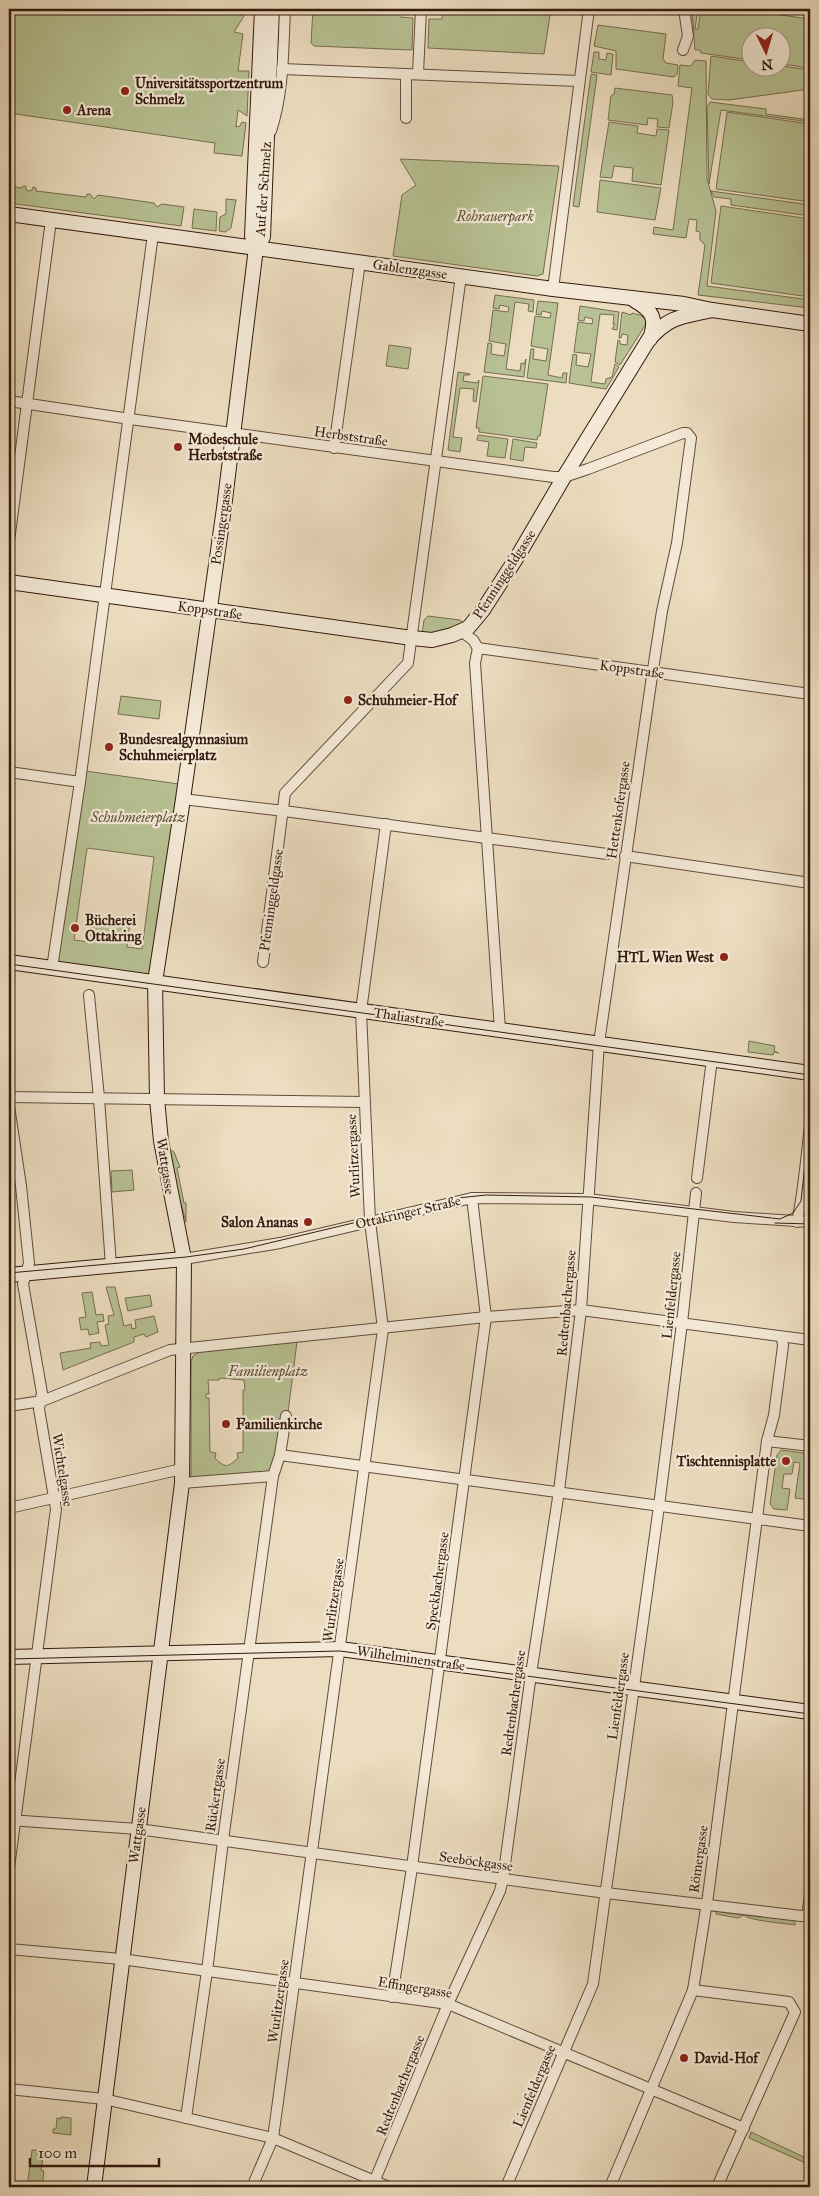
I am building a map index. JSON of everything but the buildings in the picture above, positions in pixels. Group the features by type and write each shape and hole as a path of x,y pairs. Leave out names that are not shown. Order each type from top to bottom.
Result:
{"main road":[{"name":"Auf der Schmelz","path":"256,248 252,236 262,9"},
{"name":"Auf der Schmelz","path":"256,248 263,237 272,9"},
{"name":"Gablenzgasse","path":"9,214 553,289 684,304 712,310 810,324"},
{"name":"Possingergasse","path":"183,799 256,248"},
{"path":"632,298 648,308 651,314 654,324 649,340"},
{"name":"Pfenninggeldgasse","path":"412,638 432,640 461,632 468,628 483,610 519,554 564,477 649,340 665,323 712,310"},
{"name":"Koppstraße","path":"9,582 412,638"},
{"path":"155,982 183,799"},
{"name":"Thaliastraße","path":"9,962 810,1073"},
{"name":"Wattgasse","path":"155,982 157,1099 169,1185 184,1258 182,1348"},
{"name":"Ottakringer Straße","path":"9,1275 184,1258"},
{"path":"182,1348 182,1476"},
{"name":"Wattgasse","path":"94,2187 182,1476"},
{"name":"Wilhelminenstraße","path":"9,1657 340,1649 810,1712"}],"street":[{"path":"266,146 279,101 285,9"},
{"path":"418,74 421,9"},
{"path":"553,289 588,9"},
{"path":"683,50 688,36 684,9"},
{"path":"282,68 580,81"},
{"path":"406,74 406,118"},
{"path":"9,541 51,220"},
{"path":"52,968 80,782 130,420 153,234"},
{"path":"334,448 360,262"},
{"path":"412,638 461,276"},
{"name":"Herbststraße","path":"9,400 130,420 553,477 564,477 683,433"},
{"name":"Hettenkofergasse","path":"588,1199 599,1043 662,611 677,543 688,465 691,438 687,433 683,433"},
{"path":"461,632 473,640 478,648 475,663 500,1030"},
{"name":"Pfenninggeldgasse","path":"263,962 286,793 403,670 408,663 412,638"},
{"name":"Koppstraße","path":"478,648 810,694"},
{"path":"9,772 80,782"},
{"path":"183,799 284,810 607,854"},
{"name":"Wurlitzergasse","path":"252,2187 273,2138 383,1329 370,1221 361,1011 386,824"},
{"path":"625,856 810,883"},
{"path":"89,995 100,1098 111,1266"},
{"path":"698,1178 712,1059"},
{"path":"9,1097 364,1102"},
{"name":"Wichtelgasse","path":"9,1106 21,1186 29,1263 23,1284 42,1401 39,1410 56,1509 12,1820 9,1868"},
{"path":"797,1222 803,1197 810,1126"},
{"name":"Lienfeldergasse","path":"506,2187 593,1984 659,1506 696,1193"},
{"name":"Ottakringer Straße","path":"184,1258 280,1243 472,1198 588,1199 694,1212 810,1222"},
{"name":"Speckbachergasse","path":"392,1997 412,1866 486,1317 472,1198"},
{"name":"Redtenbachergasse","path":"374,2184 448,2004 500,1891 503,1879 531,1674 559,1491 581,1310 588,1199"},
{"path":"9,1406 42,1401 170,1350 486,1317 581,1310 810,1340"},
{"path":"782,1337 783,1346 774,1416 767,1441 810,1446"},
{"path":"9,1508 54,1497 182,1476 273,1476 280,1455 286,1416"},
{"name":"Römergasse","path":"610,2187 693,1990 767,1441"},
{"path":"280,1455 810,1526"},
{"name":"Rückertgasse","path":"186,2118 273,1476"},
{"name":"Seeböckgasse","path":"12,1820 138,1829 705,1906 809,1917"},
{"path":"809,1917 810,1895"},
{"name":"Effingergasse","path":"9,1949 121,1959 448,2004 744,2128"},
{"path":"693,1990 789,2002 795,2012 718,2187"},
{"path":"9,2088 104,2099 273,2138 374,2184 389,2187"}],"green space":[{"name":"Universitätssportzentrum Schmelz","path":"9,9 242,9 244,16 234,32 243,34 238,71 249,71 247,116 238,110 236,127 240,126 242,122 246,123 242,156 214,153 215,143 9,113"},
{"path":"313,9 400,9 400,17 413,18 412,50 314,46 311,43"},
{"path":"443,9 551,9 544,54 428,48 429,19 442,19"},
{"path":"692,9 698,9 695,29 698,29 701,9 737,9 810,19 810,68 792,65 792,28 742,28 742,59 701,53 700,50 695,50"},
{"path":"598,25 666,34 663,59 666,63 678,65 677,74 674,77 616,69 616,51 594,46"},
{"path":"594,52 599,52 599,59 606,60 607,53 613,54 611,75 591,72"},
{"path":"711,56 742,61 742,78 792,78 792,67 810,70 810,89 729,100 712,99 708,94"},
{"path":"695,60 706,61 707,179 716,211 707,286 810,300 810,308 698,295 705,245 700,240 700,232 696,231 697,220 689,219 686,238 653,234 654,227 673,230 692,88 678,86 680,65 691,66"},
{"path":"591,74 597,75 579,207 573,206"},
{"path":"615,88 672,95 673,102 669,128 657,127 658,119 648,118 647,125 608,120 611,96 614,94"},
{"path":"710,102 766,109 766,114 810,120 810,122 721,110 709,184 707,107"},
{"path":"727,112 810,124 810,202 716,189"},
{"path":"609,122 638,126 637,133 656,136 657,129 669,130 661,185 632,181 633,168 614,166 612,178 600,177"},
{"name":"Rohrauerpark","path":"400,159 559,166 543,274 537,276 393,256 402,195 416,185"},
{"path":"600,180 661,188 655,220 597,212"},
{"path":"9,186 22,188 26,186 28,191 32,190 33,187 36,188 36,191 86,197 87,194 90,194 94,199 98,195 154,203 157,207 162,204 184,207 181,226 9,203"},
{"path":"711,191 810,205 810,216 731,205 731,199 714,197"},
{"path":"226,199 236,200 231,228 225,232 219,231 220,217 226,214"},
{"path":"721,206 810,219 810,297 711,283"},
{"path":"194,209 217,212 216,231 192,228"},
{"path":"495,295 534,300 533,312 528,311 529,304 515,302 506,369 520,371 521,363 524,364 526,359 524,377 484,372 488,343 492,344 491,354 504,356 506,344 489,341 493,310 508,312 509,307 500,305 499,309 493,308"},
{"path":"538,301 558,303 548,375 562,378 563,373 567,373 566,383 527,378 531,349 534,349 533,359 546,361 548,349 531,346 535,316 550,318 551,313 542,311 541,315 536,314"},
{"path":"580,306 619,312 617,330 612,329 615,324 613,324 614,315 600,314 591,382 605,384 606,379 612,377 615,364 619,367 606,389 569,383 573,354 577,355 576,365 588,367 591,354 574,352 578,322 592,324 593,319 585,317 584,321 578,320"},
{"path":"622,312 640,315 645,318 646,324 620,365 615,362 618,340 620,344 627,345 628,335 622,334 621,338 619,338"},
{"path":"389,345 411,348 408,369 386,366"},
{"path":"458,372 470,374 464,375 463,381 477,383 479,380 476,402 473,401 474,389 460,388 453,437 462,438 460,452 448,450"},
{"path":"483,376 548,384 540,436 538,436 537,440 479,432 479,428 476,428"},
{"path":"478,435 508,439 505,458 487,456 489,442 477,440"},
{"path":"513,439 537,443 536,448 525,447 523,461 510,459"},
{"path":"428,616 460,620 464,623 441,633 422,634 424,620"},
{"path":"121,696 161,701 159,719 118,714"},
{"name":"Schuhmeierplatz","path":"85,771 179,784 155,982 52,968","holes":["87,848 154,857 142,949 127,947 130,923 96,919 97,915 93,914 89,942 74,940"]},
{"path":"749,1041 775,1046 774,1051 779,1053 774,1052 773,1055 748,1052"},
{"path":"169,1149 174,1152 180,1167 177,1168 184,1203 186,1203 186,1222 173,1175"},
{"path":"132,1170 134,1190 112,1192 111,1171"},
{"path":"106,1287 115,1287 124,1326 131,1324 132,1329 136,1328 135,1320 154,1316 158,1332 146,1337 144,1334 134,1337 134,1342 63,1370 60,1353 91,1348 90,1343 100,1342 101,1346 109,1345 105,1325 109,1324 108,1316 114,1315"},
{"path":"92,1292 96,1315 103,1314 104,1321 97,1322 99,1333 89,1335 88,1329 81,1330 79,1318 86,1317 82,1293"},
{"path":"150,1295 152,1306 128,1311 125,1298"},
{"name":"Familienplatz","path":"297,1342 283,1451 269,1472 257,1475 256,1472 191,1478 191,1362 193,1356 200,1352","holes":["220,1378 244,1380 243,1452 237,1453 238,1458 226,1466 215,1458 216,1453 210,1452 209,1398 206,1398 206,1394 209,1394 208,1380 219,1380"]},
{"path":"781,1450 810,1454 810,1500 795,1498 800,1463 794,1462 792,1474 784,1474 782,1488 790,1489 787,1510 774,1509 770,1504 777,1455"},
{"path":"716,1911 795,1920 795,1925 760,1920 744,1915 738,1918 716,1914"},
{"path":"61,2117 71,2118 71,2135 53,2133 53,2129 56,2129 57,2118 61,2119"},
{"path":"751,2132 810,2160 810,2165 749,2138"},
{"path":"32,2150 44,2151 41,2170 44,2171 42,2187 27,2187"}],"tram line":[{"path":"9,964 810,1075"},
{"path":"9,1273 186,1257 244,1249 458,1198 486,1195 591,1197 780,1219 793,1213 801,1201 810,1118"},
{"path":"775,1223 810,1224"},
{"path":"9,1659 340,1651 810,1714"}],"place":[{"name":"Universitätssportzentrum Schmelz","path":"125,91"},
{"name":"Arena","path":"67,110"},
{"name":"Modeschule Herbststraße","path":"178,447"},
{"name":"Schuhmeier-Hof","path":"348,700"},
{"name":"Bundesrealgymnasium Schuhmeierplatz","path":"109,747"},
{"name":"Bücherei Ottakring","path":"75,928"},
{"name":"HTL Wien West","path":"724,957"},
{"name":"Salon Ananas","path":"308,1222"},
{"name":"Familienkirche","path":"226,1424"},
{"name":"Tischtennisplatte","path":"786,1461"},
{"name":"David-Hof","path":"684,2058"}]}
